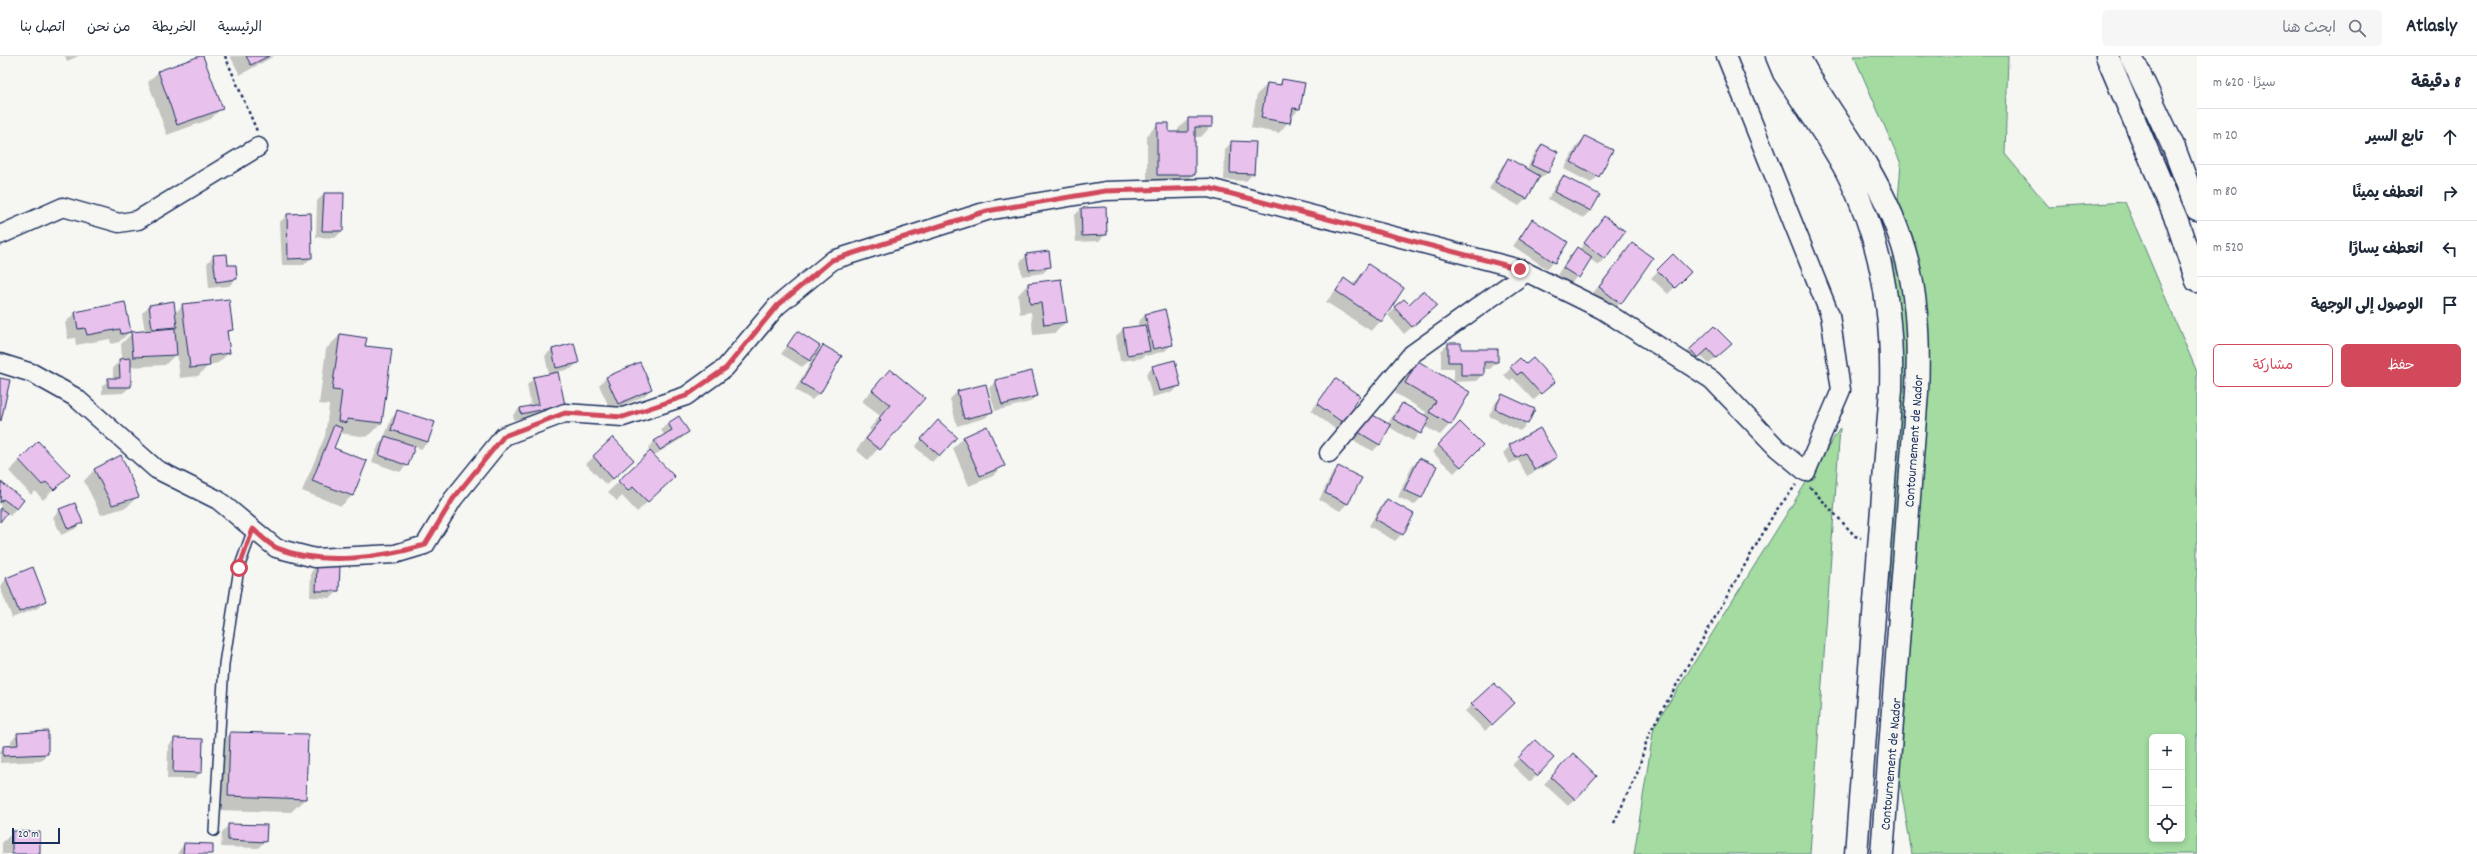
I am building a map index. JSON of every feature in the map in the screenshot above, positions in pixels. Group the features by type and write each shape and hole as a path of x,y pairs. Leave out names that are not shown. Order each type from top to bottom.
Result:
{"highway":[{"name":"Contournement de Nador","path":"1777,56 1784,73 1847,172 1865,212 1879,255 1888,299 1892,344 1892,389 1866,705 1856,854"},
{"name":"Contournement de Nador","path":"1798,56 1877,184 1904,250 1916,295 1920,344 1882,854"},
{"path":"2106,56 2177,221 2197,281"},
{"path":"2131,56 2174,148 2197,209"},
{"path":"1866,705 1894,707"}],"street":[{"path":"0,363 32,373 75,397 156,469 218,500 276,548 315,558 395,554 425,545 453,499 504,436 565,413 623,417 686,396 726,368 777,306 832,260 987,211 1105,191 1209,188 1527,272 1601,309 1712,380 1804,475 1841,390 1830,315 1726,56"},
{"path":"0,235 63,207 119,223 138,220 258,147"},
{"path":"1329,452 1412,354 1527,272"}],"lane":[{"path":"214,832 224,664 239,568 253,529"}],"path":[{"path":"225,56 260,138 258,147"},
{"path":"1614,823 1637,774 1648,736 1656,721 1775,512 1804,475 1808,484 1855,536 1863,539 1879,539"}],"green space":[{"path":"1854,56 2008,56 2005,154 2049,207 2125,202 2197,372 2197,854 1912,854 1889,718 1891,284 1901,164"},
{"path":"1840,428 1810,854 1634,854 1654,727"}],"building":[{"path":"203,56 223,109 177,125 158,71"},
{"path":"246,56 269,56 251,65"},
{"path":"1282,79 1305,83 1300,109 1293,108 1290,123 1261,118 1267,83 1281,85"},
{"path":"1188,118 1212,118 1212,127 1195,127 1195,175 1157,175 1157,123 1169,123 1169,132 1188,132"},
{"path":"1585,136 1613,150 1599,177 1571,162"},
{"path":"1231,141 1256,142 1254,174 1230,173"},
{"path":"1542,144 1558,152 1548,173 1531,165"},
{"path":"1508,158 1540,176 1527,199 1495,182"},
{"path":"1563,176 1600,195 1591,211 1554,192"},
{"path":"324,193 344,193 343,231 322,231"},
{"path":"1106,207 1107,235 1082,236 1081,208"},
{"path":"311,213 312,258 288,259 287,214"},
{"path":"1604,216 1625,231 1605,259 1584,243"},
{"path":"1532,219 1568,242 1555,263 1519,239"},
{"path":"1632,243 1653,258 1621,304 1599,287"},
{"path":"1577,247 1592,257 1579,278 1563,268"},
{"path":"1049,251 1051,267 1029,270 1026,254"},
{"path":"227,254 228,265 236,265 237,279 216,282 213,255"},
{"path":"1673,254 1691,272 1675,288 1657,270"},
{"path":"1368,264 1404,288 1382,322 1336,291 1344,278 1355,286"},
{"path":"1061,279 1067,322 1044,325 1041,303 1030,304 1028,283"},
{"path":"1424,290 1437,305 1412,327 1394,307 1404,299 1409,304"},
{"path":"229,299 233,330 227,331 230,353 209,356 210,366 190,368 182,304"},
{"path":"174,301 177,327 152,329 149,305"},
{"path":"125,302 131,332 121,334 120,329 87,335 85,328 78,329 75,312"},
{"path":"1165,309 1173,345 1153,349 1145,314"},
{"path":"1145,325 1150,351 1127,355 1123,328"},
{"path":"1714,326 1732,344 1716,358 1708,349 1698,358 1690,349"},
{"path":"175,328 177,355 133,357 131,332"},
{"path":"797,331 820,346 810,361 787,346"},
{"path":"340,334 367,338 365,346 392,349 382,423 347,419 347,423 338,421 342,391 332,390"},
{"path":"574,343 579,363 556,368 552,349"},
{"path":"1448,343 1461,343 1461,349 1498,349 1498,362 1484,362 1484,375 1461,375 1461,362 1448,362"},
{"path":"823,345 842,356 820,394 801,383"},
{"path":"131,358 131,387 108,387 108,378 120,378 119,359"},
{"path":"1520,358 1526,364 1533,358 1555,382 1541,394 1521,372 1517,375 1510,367"},
{"path":"1175,360 1181,386 1159,391 1152,366"},
{"path":"1418,361 1470,392 1451,425 1429,412 1436,401 1405,383"},
{"path":"640,362 652,389 618,404 606,377"},
{"path":"890,369 925,398 880,450 866,439 881,420 879,418 890,405 872,390"},
{"path":"1032,371 1038,396 1002,405 995,380"},
{"path":"558,372 565,405 521,414 520,408 539,404 533,377"},
{"path":"0,378 10,380 1,421 0,420"},
{"path":"1335,378 1360,396 1353,406 1358,409 1346,425 1317,404"},
{"path":"986,384 993,412 964,419 957,391"},
{"path":"1502,394 1535,409 1528,424 1495,409"},
{"path":"1402,403 1430,418 1421,434 1393,419"},
{"path":"397,410 435,422 428,442 391,430"},
{"path":"1369,413 1391,425 1380,445 1358,432"},
{"path":"679,416 689,432 660,450 654,441 672,430 668,423"},
{"path":"938,420 957,437 940,456 921,439"},
{"path":"1460,422 1483,445 1461,467 1438,445"},
{"path":"334,425 342,428 334,448 367,461 353,496 312,481"},
{"path":"987,426 1005,466 980,476 963,437"},
{"path":"1540,428 1557,457 1535,470 1525,453 1516,458 1509,445"},
{"path":"385,436 415,446 408,466 379,455"},
{"path":"613,437 634,460 613,479 593,456"},
{"path":"38,441 70,475 54,490 46,482 42,485 19,460"},
{"path":"650,451 675,477 648,502 633,487 628,491 618,481"},
{"path":"121,455 139,497 112,505 94,469"},
{"path":"1419,458 1437,466 1422,498 1404,490"},
{"path":"1338,466 1362,478 1348,504 1325,493"},
{"path":"1,482 24,500 17,509 3,499 0,503"},
{"path":"1387,499 1414,514 1403,535 1375,519"},
{"path":"75,503 83,523 68,529 59,509"},
{"path":"0,508 7,513 0,522"},
{"path":"317,564 340,565 339,591 316,591"},
{"path":"33,567 46,601 19,612 6,578"},
{"path":"1494,683 1515,703 1492,725 1471,704"},
{"path":"48,731 48,754 3,756 3,746 18,745 17,733"},
{"path":"230,732 308,734 306,799 228,796"},
{"path":"174,738 203,739 202,773 173,772"},
{"path":"1535,740 1554,758 1537,776 1518,758"},
{"path":"1573,753 1597,776 1576,800 1551,777"},
{"path":"228,824 267,825 266,842 228,840"},
{"path":"12,831 40,832 40,854 12,854"},
{"path":"184,843 213,844 213,854 183,854"}],"route":[{"path":"239,568 253,529 276,548 315,558 395,554 425,545 453,499 504,436 565,413 623,417 686,396 726,368 777,306 832,260 987,211 1105,191 1209,188 1520,269"}]}
